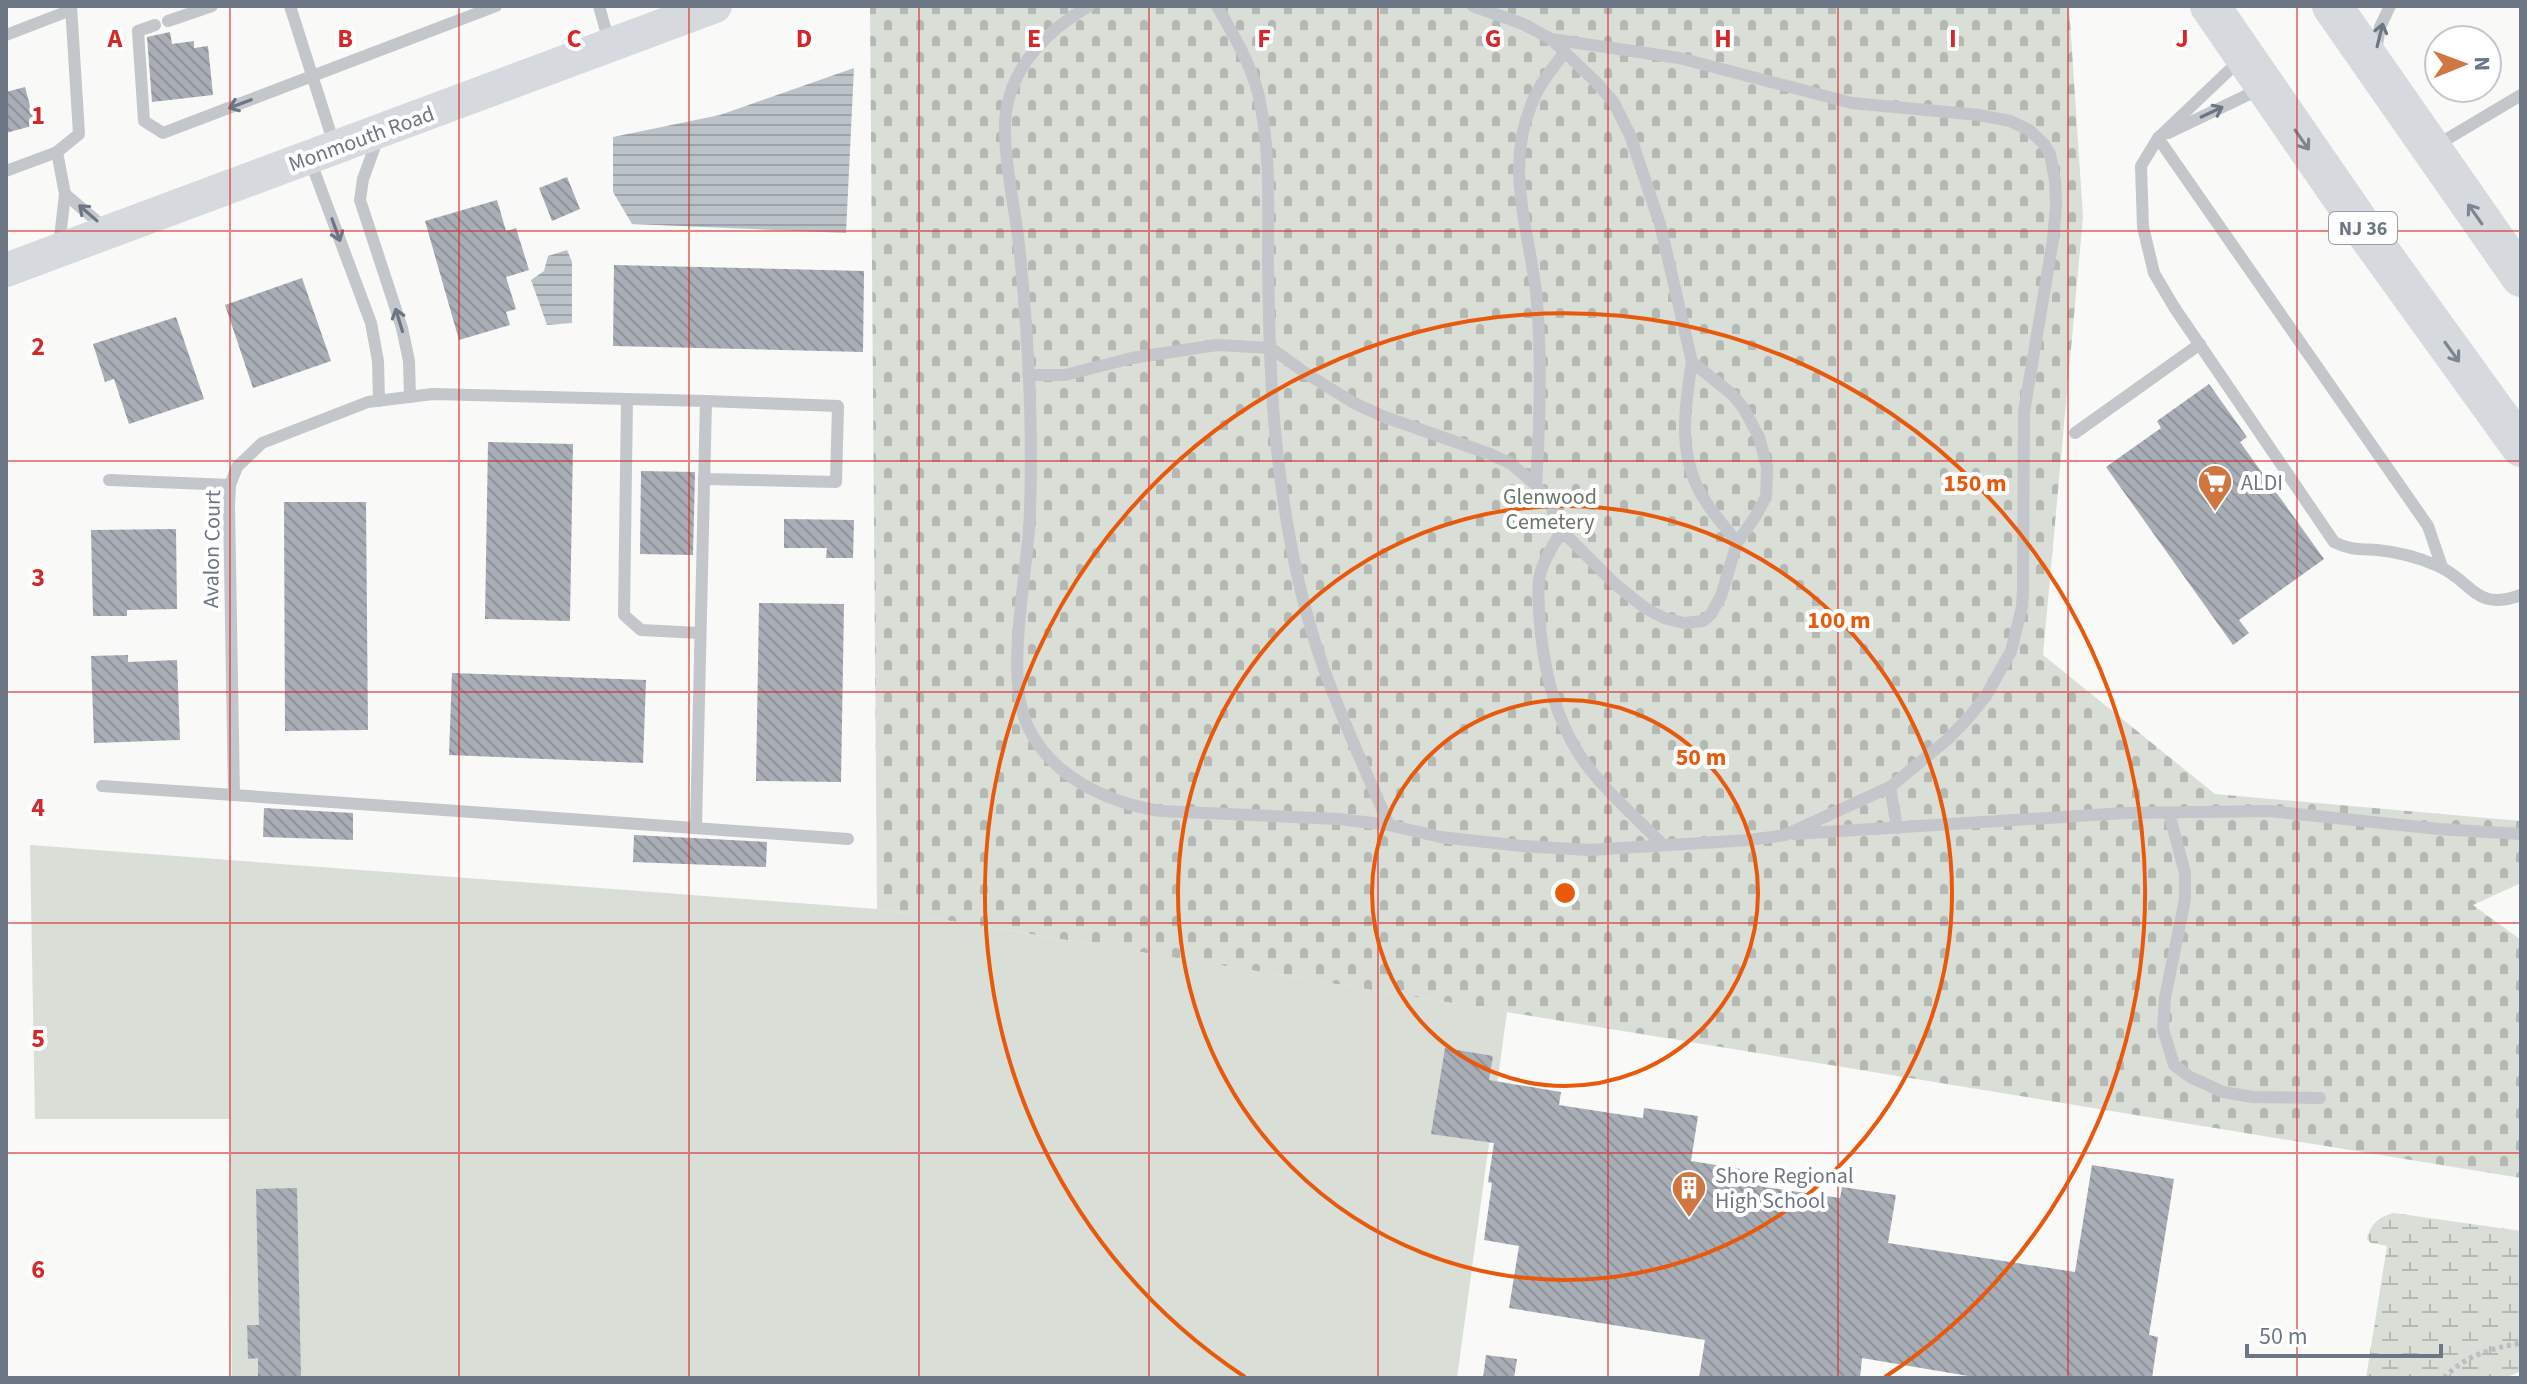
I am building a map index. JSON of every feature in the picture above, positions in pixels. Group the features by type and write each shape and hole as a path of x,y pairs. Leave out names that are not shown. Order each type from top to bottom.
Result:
{"highway":[{"name":"NJ 36","path":"2210,6 2363,228 2521,447"},
{"path":"2332,6 2521,277"}],"main road":[{"name":"Monmouth Road","path":"6,270 715,6"}],"lane":[{"path":"212,6 138,31 144,121 163,133 496,6"},
{"path":"290,6 313,77 322,152 371,323 378,361 379,401"},
{"path":"599,6 610,46"},
{"path":"1089,6 1067,19 1044,39 1014,83 1006,112 1028,375 1030,512 1019,630 1019,682 1027,725 1037,743 1052,761 1078,782 1101,795 1139,808 1161,811 1339,819 1389,825 1440,837 1589,850 2125,813 2270,811 2438,829 2521,834"},
{"path":"1217,6 1249,67 1265,134 1269,188 1272,396 1289,534 1323,665 1389,825"},
{"path":"1473,6 1523,24 1551,39 1614,103 1630,135 1660,224 1692,362 1684,409 1683,435 1687,455 1693,477 1705,501 1737,543"},
{"path":"2373,66 2380,27 2390,6"},
{"path":"6,35 71,8 79,134 57,152 6,171"},
{"path":"1551,39 1679,58 1852,103 1979,115 2010,121 2029,130 2050,154 2055,180 2053,240 2024,412 2023,590 2016,634 1999,675 1969,717 1948,739 1890,787 1785,835"},
{"path":"1536,485 1541,359 1536,297 1517,172 1521,138 1532,103 1542,82 1565,52"},
{"path":"2254,72 2158,138 2141,166 2143,227 2154,273 2334,542 2356,551 2376,550 2409,555 2442,567 2476,596 2491,600 2521,595"},
{"path":"2158,138 2254,72"},
{"path":"2431,149 2521,95"},
{"path":"381,131 366,171 360,200 402,328 409,361 410,397"},
{"path":"2158,138 2428,526 2442,567"},
{"path":"57,152 65,194 58,251"},
{"path":"65,194 110,232"},
{"path":"2075,433 2200,344"},
{"path":"1028,375 1065,375 1132,358 1217,345 1271,348 1354,403 1510,463 1536,485 1550,504 1562,531 1614,583 1645,608 1664,618 1684,623 1703,621 1717,608 1737,543 1766,497 1767,467 1759,437 1744,409 1733,395 1692,362"},
{"name":"Avalon Court","path":"234,795 230,485 237,467 262,443 368,402 433,394 838,406 836,482 704,479"},
{"path":"627,399 624,615 641,630 700,633"},
{"path":"696,828 706,401"},
{"path":"109,480 230,485"},
{"path":"1562,531 1540,575 1538,595 1541,634 1552,692 1563,726 1578,753 1594,774 1663,845"},
{"path":"102,786 848,839"},
{"path":"1890,787 1897,828"},
{"path":"2169,813 2185,873 2185,899 2165,998 2163,1029 2174,1065 2190,1077 2223,1092 2253,1097 2320,1098"}],"path":[{"path":"2444,1378 2471,1356 2488,1349 2521,1343"}],"green space":[{"name":"Glenwood Cemetery","path":"870,6 2069,6 2083,217 2043,655 2215,794 2521,821 2521,883 2473,905 2521,940 2521,1178 877,909"},
{"path":"30,845 877,909 1507,1012 1457,1378 232,1378 230,1119 35,1119"},
{"path":"2394,1213 2521,1231 2521,1371 2505,1378 2366,1378 2387,1246 2371,1243 2367,1239 2376,1222"}],"shaded area":[{"path":"854,68 846,233 632,224 613,192 613,137 720,115"},
{"path":"567,250 572,262 572,323 547,325 531,280 544,271 548,256"}],"building":[{"path":"170,32 172,44 194,41 194,48 208,46 213,95 152,102 147,37"},
{"path":"25,87 35,125 6,133 6,92"},
{"path":"567,177 580,209 552,221 539,188"},
{"path":"497,200 506,231 516,228 529,270 506,277 516,309 506,312 510,325 459,340 425,221"},
{"path":"614,265 864,271 863,352 613,346"},
{"path":"302,278 331,361 253,388 225,305"},
{"path":"176,317 204,399 129,424 114,379 105,382 93,344"},
{"name":"ALDI","path":"2209,384 2247,437 2240,442 2324,559 2239,620 2249,633 2233,645 2106,467 2161,428 2157,421"},
{"path":"488,442 573,444 570,621 485,619"},
{"path":"641,471 695,472 693,555 640,554"},
{"path":"284,502 366,502 368,730 285,731"},
{"path":"784,519 854,520 853,558 826,558 827,548 784,548"},
{"path":"176,529 177,609 127,610 127,616 93,616 91,530"},
{"path":"759,603 844,604 841,782 756,781"},
{"path":"128,655 128,662 177,660 180,740 94,743 91,656"},
{"path":"452,673 646,680 643,763 449,755"},
{"path":"264,808 353,813 353,840 263,837"},
{"path":"634,835 767,842 766,867 633,862"},
{"name":"Shore Regional High School","path":"1445,1048 1493,1056 1489,1080 1561,1092 1559,1105 1643,1118 1644,1108 1698,1116 1691,1161 1766,1173 1764,1187 1840,1198 1842,1187 1896,1195 1888,1243 2075,1272 2092,1165 2174,1179 2149,1335 2158,1337 2152,1378 1980,1378 1862,1358 1860,1378 1699,1378 1705,1340 1509,1308 1519,1246 1484,1240 1494,1143 1431,1134"},
{"path":"297,1188 301,1378 258,1378 258,1358 248,1359 247,1325 259,1325 256,1189"},
{"path":"1486,1355 1517,1359 1514,1378 1483,1378"}],"place":[{"name":"ALDI","path":"2215,513"},
{"name":"Shore Regional High School","path":"1689,1219"}]}
